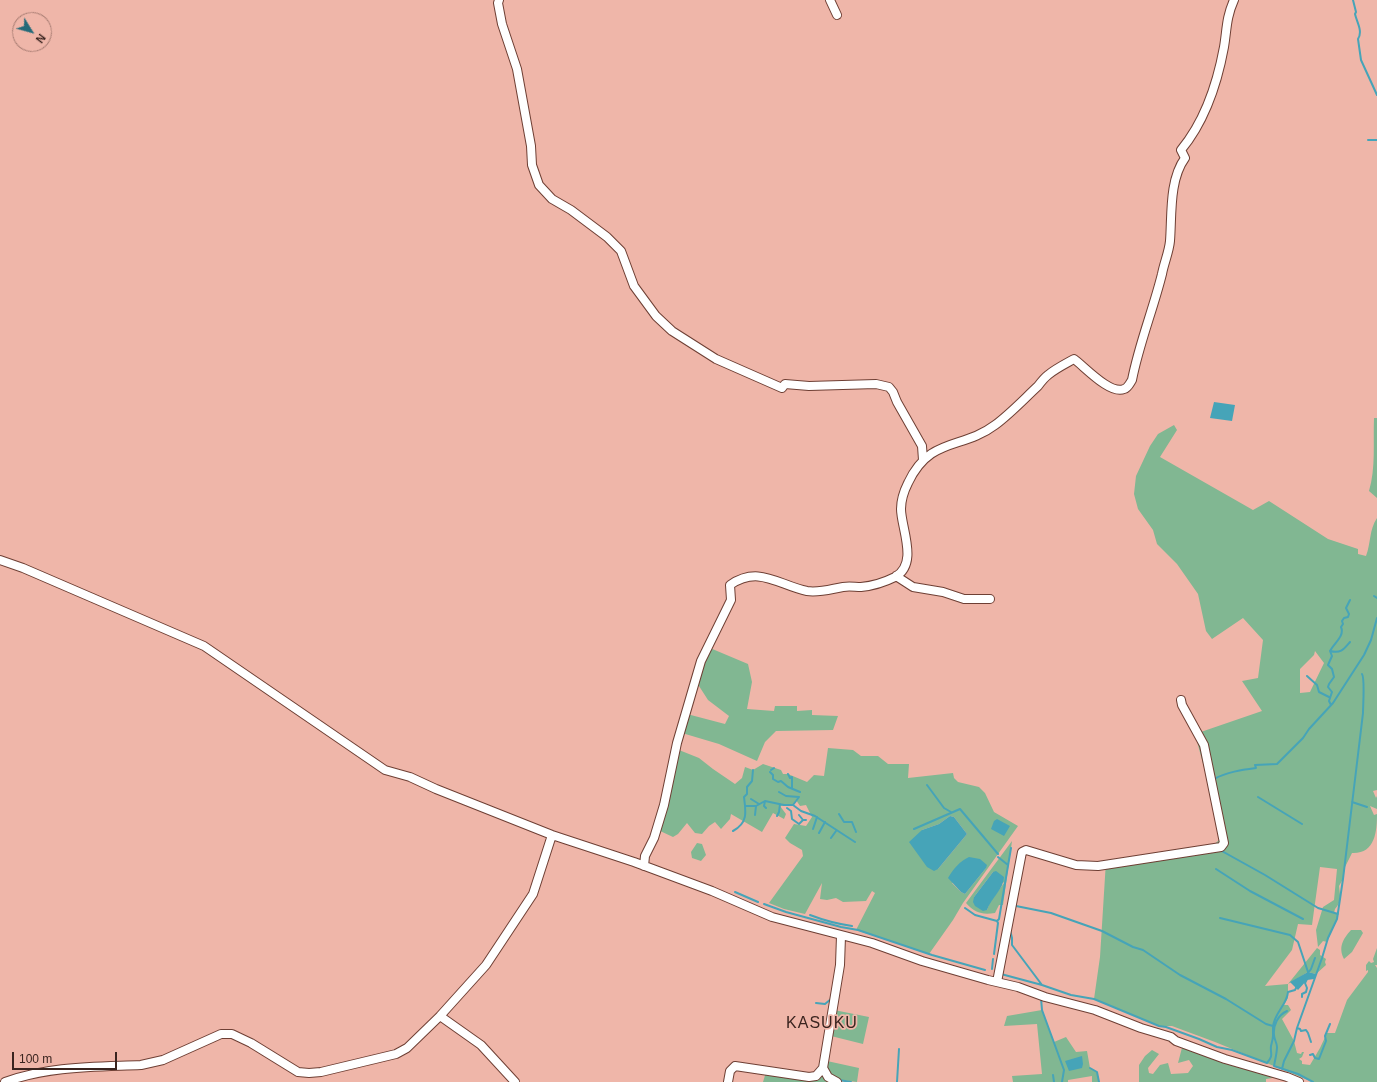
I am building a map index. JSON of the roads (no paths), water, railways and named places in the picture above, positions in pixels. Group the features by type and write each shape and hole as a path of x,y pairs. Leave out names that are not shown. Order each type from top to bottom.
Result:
{"street":[{"path":"499,0 498,3 502,24 517,68 531,146 532,166 539,185 552,199 571,210 607,237 621,251 634,286 656,316 672,331 716,359 782,388 785,384 809,386 876,384 889,387 922,446 923,460"},
{"path":"830,0 837,15"},
{"path":"644,866 645,856 654,838 664,805 677,742 701,661 731,600 730,585 739,578 758,575 815,592 844,587 872,585 896,576 901,573 907,558 906,536 902,518 901,503 908,483 923,460 941,448 985,432 997,424 1048,374 1074,359 1089,373 1109,386 1120,390 1125,389 1128,386 1132,380 1170,244 1172,191 1176,176 1185,158 1181,150 1191,138 1206,112 1217,77 1224,46 1225,27 1234,0"},
{"path":"922,446 941,448"},
{"path":"0,560 204,646 384,770 410,777 436,789 552,835 712,891 772,917 872,943 922,960 1018,987 1044,997 1103,1013 1225,1059 1287,1077 1299,1082"},
{"path":"896,576 913,587 943,592 964,599 990,599"},
{"path":"997,982 1022,852 1026,850 1076,865 1098,866 1221,847 1224,843 1204,745 1182,705 1181,700"},
{"path":"5,1082 28,1075 57,1069 141,1065 153,1063 200,1044 214,1036 227,1033 251,1043 298,1072 321,1072 396,1054 407,1048 440,1016 486,965 533,894 552,835"},
{"path":"728,1082 730,1071 735,1066 809,1077 816,1076 823,1068 840,965 841,936"},
{"path":"440,1016 480,1045 515,1082"},
{"path":"823,1068 828,1077 837,1082"}],"water":[{"path":"1214,402 1235,405 1232,421 1210,418"},
{"path":"950,816 954,817 967,834 938,869 934,871 927,867 909,842 922,830 939,824"},
{"path":"997,819 1010,826 1004,836 991,829 994,821"},
{"path":"969,857 980,859 987,865 965,894 961,892 948,878 957,866"},
{"path":"996,871 1004,877 1002,886 991,901 987,910 983,911 975,906 973,902 974,897 993,872"},
{"path":"1308,972 1316,974 1314,979 1307,980 1298,990 1290,982"},
{"path":"1082,1056 1082,1068 1069,1071 1065,1061"}],"waterway":[{"path":"1353,0 1356,12 1355,14 1360,30 1358,39 1361,60 1377,95"},
{"path":"1368,140 1377,140"},
{"path":"1331,705 1329,701 1332,692 1328,687 1334,677 1332,669 1328,665 1332,656 1330,651 1342,633 1342,621 1344,618 1348,617 1349,614 1346,608 1350,600"},
{"path":"1214,779 1229,773 1256,768 1255,765 1277,764 1303,738 1309,729 1333,703 1364,655 1371,640 1377,618"},
{"path":"1330,651 1340,651 1350,642"},
{"path":"1282,1069 1284,1061 1294,1041 1297,1028 1328,938 1337,919 1363,713 1364,686 1362,674"},
{"path":"1307,676 1317,685 1319,692 1329,697"},
{"path":"733,831 744,821 744,797 747,794 747,787 752,781 753,770"},
{"path":"770,772 773,775 773,779 778,782 781,781 788,787 800,792"},
{"path":"788,774 790,778 792,777 792,788"},
{"path":"927,785 944,808 951,812"},
{"path":"779,792 786,796 799,797"},
{"path":"793,805 799,797"},
{"path":"1258,797 1302,824"},
{"path":"751,799 759,804"},
{"path":"765,801 764,806 766,808"},
{"path":"745,806 756,806 765,801 784,805 793,805 801,811 815,816 855,842"},
{"path":"1352,802 1367,807"},
{"path":"777,816 780,804"},
{"path":"755,815 756,806"},
{"path":"787,808 791,811 792,819 799,824 803,820"},
{"path":"914,829 960,809 998,854"},
{"path":"839,814 844,822 852,822 856,832"},
{"path":"799,815 803,820 806,820"},
{"path":"813,829 817,817"},
{"path":"819,833 825,822"},
{"path":"831,838 836,831"},
{"path":"994,954 997,921 999,919 1011,848"},
{"path":"1220,850 1265,875 1318,908 1338,914"},
{"path":"998,857 1008,865"},
{"path":"1216,869 1250,891 1303,919"},
{"path":"735,892 758,902"},
{"path":"764,904 786,912 841,927 858,930 932,955 985,970"},
{"path":"1016,906 1051,913 1102,931 1133,947 1143,950 1180,975 1226,999 1266,1024 1273,1026"},
{"path":"965,908 975,915 997,921"},
{"path":"810,915 831,922 852,926"},
{"path":"1220,918 1290,935 1298,942 1308,972"},
{"path":"1010,930 1012,945 1042,985 1071,995 1094,999 1159,1026 1166,1027 1217,1047 1232,1050 1267,1063 1271,1056 1274,1022 1287,997 1288,992 1295,990 1297,986"},
{"path":"1308,973 1315,958"},
{"path":"992,969 993,959"},
{"path":"1001,974 1042,985"},
{"path":"1302,997 1302,994 1306,992 1307,988 1305,983 1307,979"},
{"path":"1041,998 1042,1010 1064,1070 1062,1082"},
{"path":"816,1003 825,1004 831,999"},
{"path":"1287,1011 1279,1018 1274,1028 1274,1036 1277,1044 1274,1066 1298,1074 1313,1082"},
{"path":"1310,1055 1313,1054 1315,1058 1319,1059 1326,1041 1325,1036 1330,1024"},
{"path":"1297,1028 1301,1031 1306,1030 1311,1042"},
{"path":"897,1082 899,1049"},
{"path":"1090,1068 1097,1072 1099,1082"},
{"path":"1053,1075 1054,1082"},
{"path":"839,1080 851,1082"}],"district":[{"name":"KASUKU","path":"822,1024"}]}
